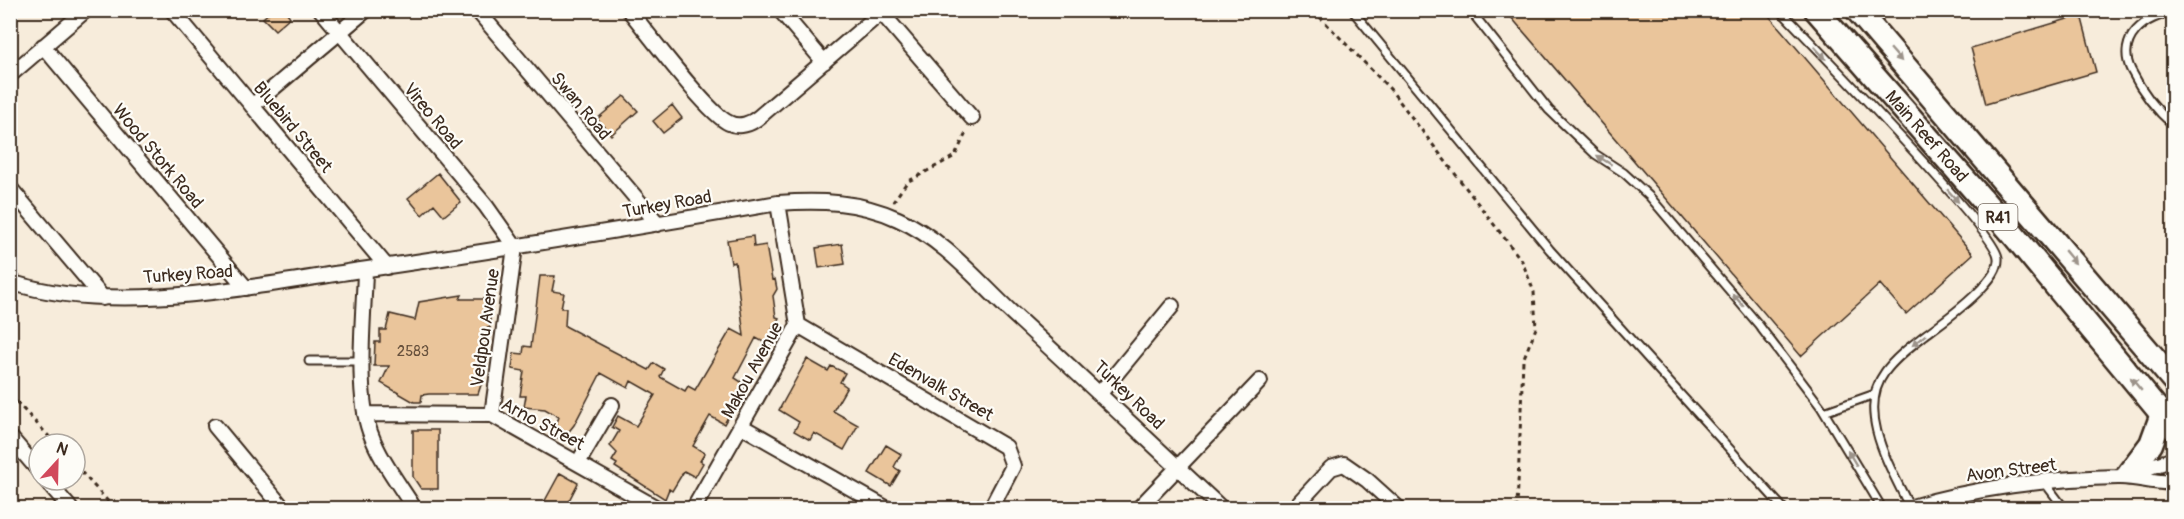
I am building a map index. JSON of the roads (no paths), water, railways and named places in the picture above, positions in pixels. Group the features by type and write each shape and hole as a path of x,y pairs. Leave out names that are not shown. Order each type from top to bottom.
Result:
{"main road":[{"name":"Main Reef Road","path":"1816,10 2011,232 2168,422"},
{"name":"Main Reef Road","path":"1857,10 2174,381"},
{"path":"2125,475 2168,422"}],"street":[{"path":"10,75 86,10"},
{"name":"Bluebird Street","path":"172,10 387,267"},
{"name":"Vireo Road","path":"321,10 486,206 515,247"},
{"path":"252,106 366,10"},
{"name":"Swan Road","path":"477,10 658,224"},
{"path":"629,10 712,110 729,124 740,125 754,121 883,11 972,118"},
{"path":"780,10 824,62"},
{"name":"Wood Stork Road","path":"44,46 246,288"},
{"path":"10,188 103,298"},
{"name":"Turkey Road","path":"10,282 36,291 103,298 246,288 515,247 778,203 813,200 839,202 889,216 919,230 941,246 1101,392 1221,508"},
{"name":"Makou Avenue","path":"694,508 798,325 778,203"},
{"name":"Veldpou Avenue","path":"492,415 515,247"},
{"path":"365,270 363,361 365,414 369,431 381,457 414,508"},
{"path":"1101,392 1172,306"},
{"name":"Edenvalk Street","path":"798,325 1006,447 1013,466 991,508"},
{"path":"1138,508 1260,381"},
{"path":"578,463 612,405"},
{"name":"Arno Street","path":"365,414 492,415 657,508"},
{"path":"215,426 283,508"},
{"path":"741,426 886,508"},
{"path":"10,437 27,457"},
{"name":"Avon Street","path":"1909,508 1984,490 2125,475 2174,459"},
{"path":"1294,508 1331,468 1344,464 1361,475 1398,508"},
{"name":"Avon Street","path":"2125,475 2154,482 2174,482"},
{"path":"56,492 70,508"}],"lane":[{"path":"1352,10 1550,250 1783,508"},
{"path":"1470,10 1549,110 1586,146 1624,172 1650,197 1773,342 1824,412 1882,508"},
{"path":"1780,10 1983,229 1998,257 1997,266 1990,279 1956,313 1901,355 1884,372 1875,394 1876,428 1909,508"},
{"path":"2174,13 2146,20 2135,31 2128,48 2130,68 2161,114 2174,126"},
{"path":"309,361 363,361"},
{"path":"1824,412 1875,394"},
{"path":"2045,483 2064,508"}]}
